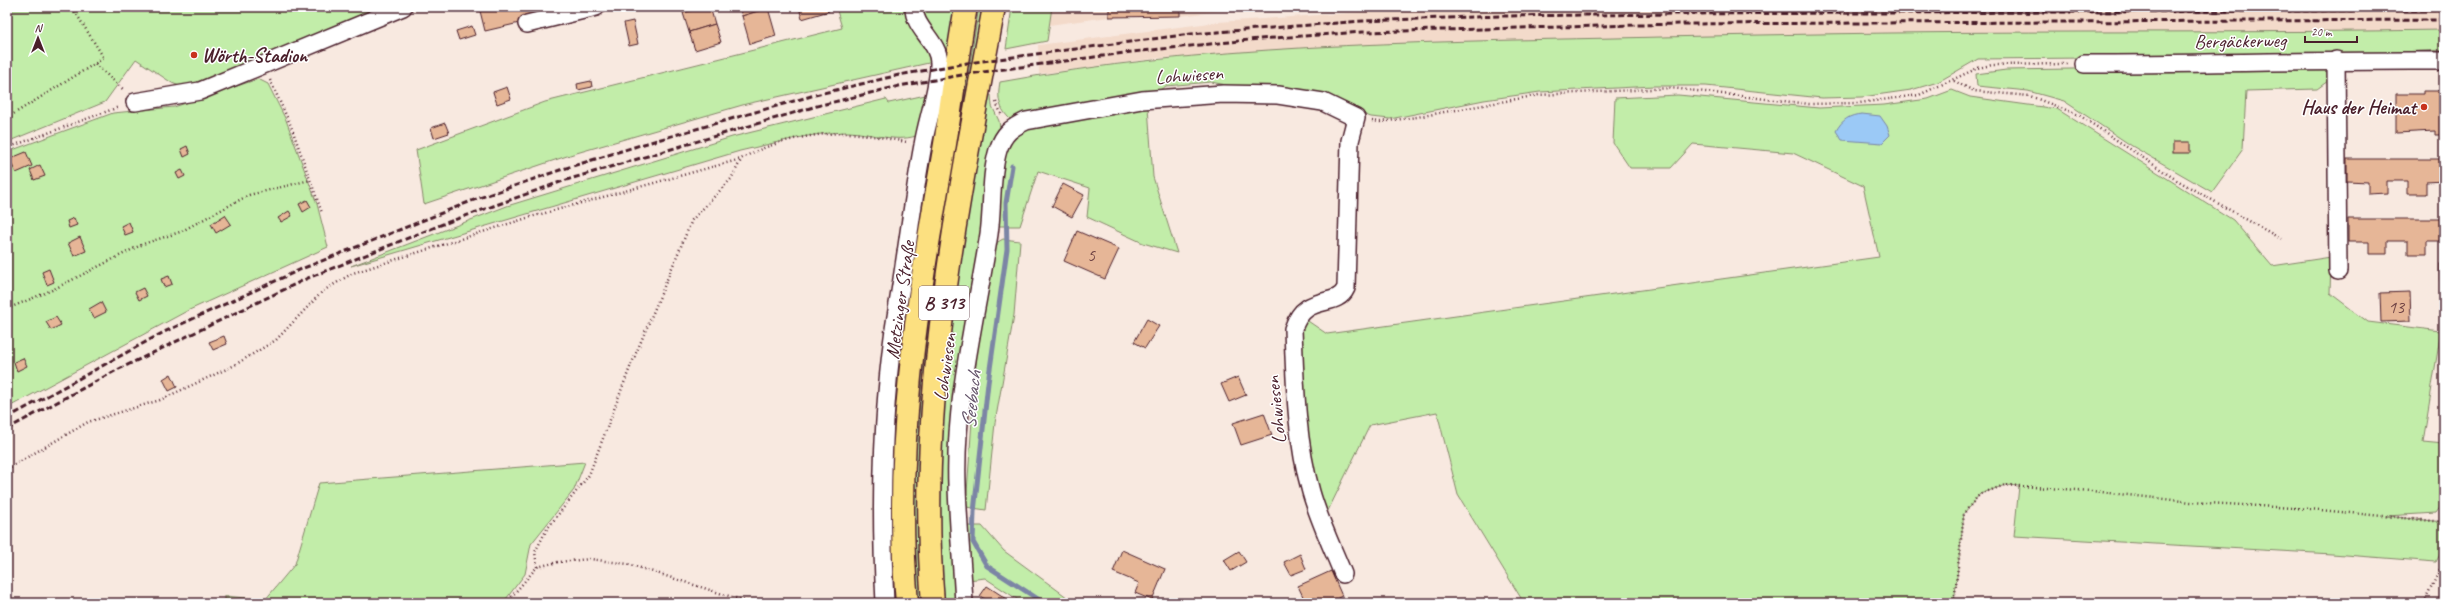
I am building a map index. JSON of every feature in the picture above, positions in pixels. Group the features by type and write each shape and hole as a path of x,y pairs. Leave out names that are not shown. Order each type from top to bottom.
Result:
{"main road":[{"name":"Metzinger Straße","path":"907,603 902,506 907,388 920,287 966,7"},
{"name":"B 313","path":"933,603 928,485 933,392 958,209 994,7"}],"street":[{"path":"135,102 200,91 404,7"},
{"path":"527,24 596,7"},
{"name":"Metzinger Straße","path":"885,603 883,473 887,388 897,306 923,145 940,63 935,47 913,16 914,7"},
{"path":"2336,60 2338,270"},
{"name":"Bergäckerweg","path":"2084,64 2198,64 2336,60 2444,61"},
{"name":"Lohwiesen","path":"964,603 957,485 960,413 989,231 994,168 999,149 1009,129 1026,121 1142,100 1222,94 1278,95 1323,102 1356,118 1350,141 1346,288 1340,296 1306,307 1299,315 1293,329 1299,426 1303,457 1311,491 1343,574"}],"path":[{"path":"7,118 104,58 72,7"},
{"path":"7,148 135,102 95,64"},
{"path":"1356,118 1380,122 1417,118 1539,95 1671,88 1809,104 1859,103 1919,95 1953,81 1978,68 1992,65 2084,64"},
{"path":"263,65 291,126 322,213"},
{"path":"1953,81 1974,91 2030,96 2079,115 2175,179 2281,239"},
{"path":"7,469 88,422 160,400 233,366 276,340 323,291 353,273 527,218 741,159 754,151 768,147 823,135 849,133 923,145"},
{"path":"537,567 536,552 547,529 588,476 692,220 731,179 741,159"},
{"path":"7,309 52,290 143,244 180,232 249,195 310,180"},
{"path":"1954,603 1964,513 1980,494 2005,485 2092,491 2192,502 2310,508 2444,522"},
{"path":"506,603 537,567 558,562 590,559 628,564 751,603"},
{"path":"2424,603 2444,561"}],"shaded area":[{"path":"1050,7 1253,7 1180,16 1109,17 1049,25"},
{"path":"1523,7 2444,7 2444,30 2280,33 1891,33 1160,58 1039,74 1038,45 1218,22 1365,12"}],"green space":[{"path":"7,7 387,7 215,81 182,87 172,83 136,59 105,102 7,142"},
{"path":"836,7 910,7 933,62 746,104 573,154 424,204 416,150 545,102 842,28"},
{"path":"919,7 955,7 946,54"},
{"path":"979,7 983,7 922,420 920,512 924,603 918,603 914,550 914,476 924,346"},
{"path":"1012,7 1052,7 1047,41 1006,49"},
{"path":"2444,30 2444,50 2310,56 1978,59 1938,82 1911,90 1862,97 1822,98 1706,86 1654,86 1540,92 1484,100 1390,119 1371,117 1352,110 1211,82 1166,86 1152,95 1011,120 1001,107 999,98 1000,82 1076,70 1153,60 1230,53 1384,44 1461,41 1856,33"},
{"path":"2332,65 2328,81 2317,89 2246,91 2243,149 2212,192 2132,146 2064,101 2028,91 1977,86 1976,74 2006,70"},
{"path":"258,79 268,84 286,120 317,204 328,247 187,311 7,408 7,152 113,113 174,107"},
{"path":"1952,90 1970,97 2057,109 2233,220 2272,266 2331,257 2330,293 2368,322 2441,331 2423,442 2444,444 2444,502 2436,513 2386,516 2444,522 2444,547 2436,562 2332,554 2014,536 2019,486 2005,485 1980,494 1964,513 1954,603 1524,603 1458,495 1437,412 1370,425 1322,523 1311,491 1299,315 1327,334 1879,257 1863,186 1793,153 1693,144 1671,168 1630,168 1613,143 1615,98 1678,95 1819,108 1884,105 1928,99"},
{"path":"943,92 898,603 891,603 889,427 923,173"},
{"path":"930,94 916,136 908,138 890,138 855,132 846,132 819,134 779,142 740,151 351,266 507,206 732,137 886,99 889,103"},
{"path":"988,95 991,95 992,106 999,121 1000,128 996,137 962,376 959,603 945,603 939,501 939,467 942,420 951,327"},
{"path":"1148,107 1153,177 1177,253 1143,243 1087,217 1090,188 1038,171 1020,226 998,226 998,182 1000,158 1005,142 1014,135 1029,128 1049,123 1094,114"},
{"path":"1003,239 1020,241 1014,315 995,423 986,510 966,507 977,348 996,243"},
{"path":"585,462 574,490 531,544 525,574 503,603 225,603 225,596 265,600 295,564 319,483"},
{"path":"965,526 982,526 1004,551 1075,603 1023,603 985,578 968,580"}],"water":[{"path":"1862,114 1880,116 1887,126 1890,135 1882,143 1842,140 1836,131 1841,124 1850,117"}],"building":[{"path":"479,7 588,7 485,31"},
{"path":"703,7 710,7 715,24 689,32 683,13"},
{"path":"739,7 768,7 768,8 742,16"},
{"path":"799,7 827,7 829,11 802,19"},
{"path":"1109,7 1180,7 1180,16 1109,17"},
{"path":"768,8 776,36 750,44 742,16"},
{"path":"633,21 638,44 629,46 624,23"},
{"path":"715,24 721,42 695,50 689,32"},
{"path":"472,26 475,35 459,40 456,31"},
{"path":"591,81 592,87 578,90 577,84"},
{"path":"507,87 511,99 497,104 493,92"},
{"path":"2423,91 2444,91 2444,135 2435,135 2435,131 2396,133 2396,94 2423,94"},
{"path":"445,123 449,133 434,138 431,128"},
{"path":"2173,142 2190,142 2190,153 2173,153"},
{"path":"187,146 190,154 184,157 181,149"},
{"path":"26,152 32,166 16,173 9,159"},
{"path":"2347,159 2444,159 2444,181 2426,182 2426,194 2407,194 2407,181 2387,181 2387,193 2368,194 2368,182 2347,181"},
{"path":"40,165 45,176 34,180 30,170"},
{"path":"182,170 185,176 179,179 176,173"},
{"path":"1063,184 1084,195 1072,217 1052,206"},
{"path":"307,200 311,207 303,212 299,204"},
{"path":"289,211 292,216 281,222 278,218"},
{"path":"225,215 231,224 216,233 211,224"},
{"path":"74,218 77,225 69,228 67,221"},
{"path":"2348,219 2444,219 2444,241 2427,241 2427,254 2408,254 2408,241 2387,241 2387,254 2369,254 2369,242 2348,242"},
{"path":"129,222 133,232 125,235 121,226"},
{"path":"1077,231 1119,249 1105,279 1064,261"},
{"path":"80,237 86,251 74,256 68,243"},
{"path":"2440,264 2444,264 2444,280 2440,280"},
{"path":"49,269 54,282 47,285 42,272"},
{"path":"169,276 172,284 164,287 161,279"},
{"path":"143,288 147,296 139,300 135,292"},
{"path":"2410,292 2411,321 2381,322 2380,293"},
{"path":"101,302 106,312 94,318 89,309"},
{"path":"56,317 61,325 51,330 46,322"},
{"path":"1147,319 1159,326 1145,348 1134,342"},
{"path":"224,336 227,344 213,350 209,342"},
{"path":"23,358 27,366 17,371 14,362"},
{"path":"171,374 177,387 169,391 163,379"},
{"path":"1238,377 1246,395 1229,402 1221,384"},
{"path":"1264,413 1272,435 1241,445 1233,423"},
{"path":"1122,550 1165,569 1152,600 1135,593 1139,583 1113,572"},
{"path":"1239,551 1246,562 1231,571 1224,560"},
{"path":"1300,554 1306,569 1291,575 1284,562"},
{"path":"1331,571 1342,596 1327,603 1306,603 1298,586"},
{"path":"987,586 1007,599 1004,603 991,603 980,596"}],"waterway":[{"name":"Seebach","path":"1012,166 1006,203 1007,249 988,383 974,512 973,542 987,566 1044,603"}],"railway":[{"path":"7,418 164,332 304,268 479,198 560,170 647,143 815,95 899,75 967,63 1191,34 1363,21 1501,16 2444,10"},
{"path":"7,429 115,371 308,278 443,224 563,181 817,106 899,86 968,74 1132,52 1259,39 1363,32 1679,24 2444,20"}],"place":[{"name":"Wörth-Stadion","path":"194,55"},
{"name":"Haus der Heimat","path":"2424,107"}]}
